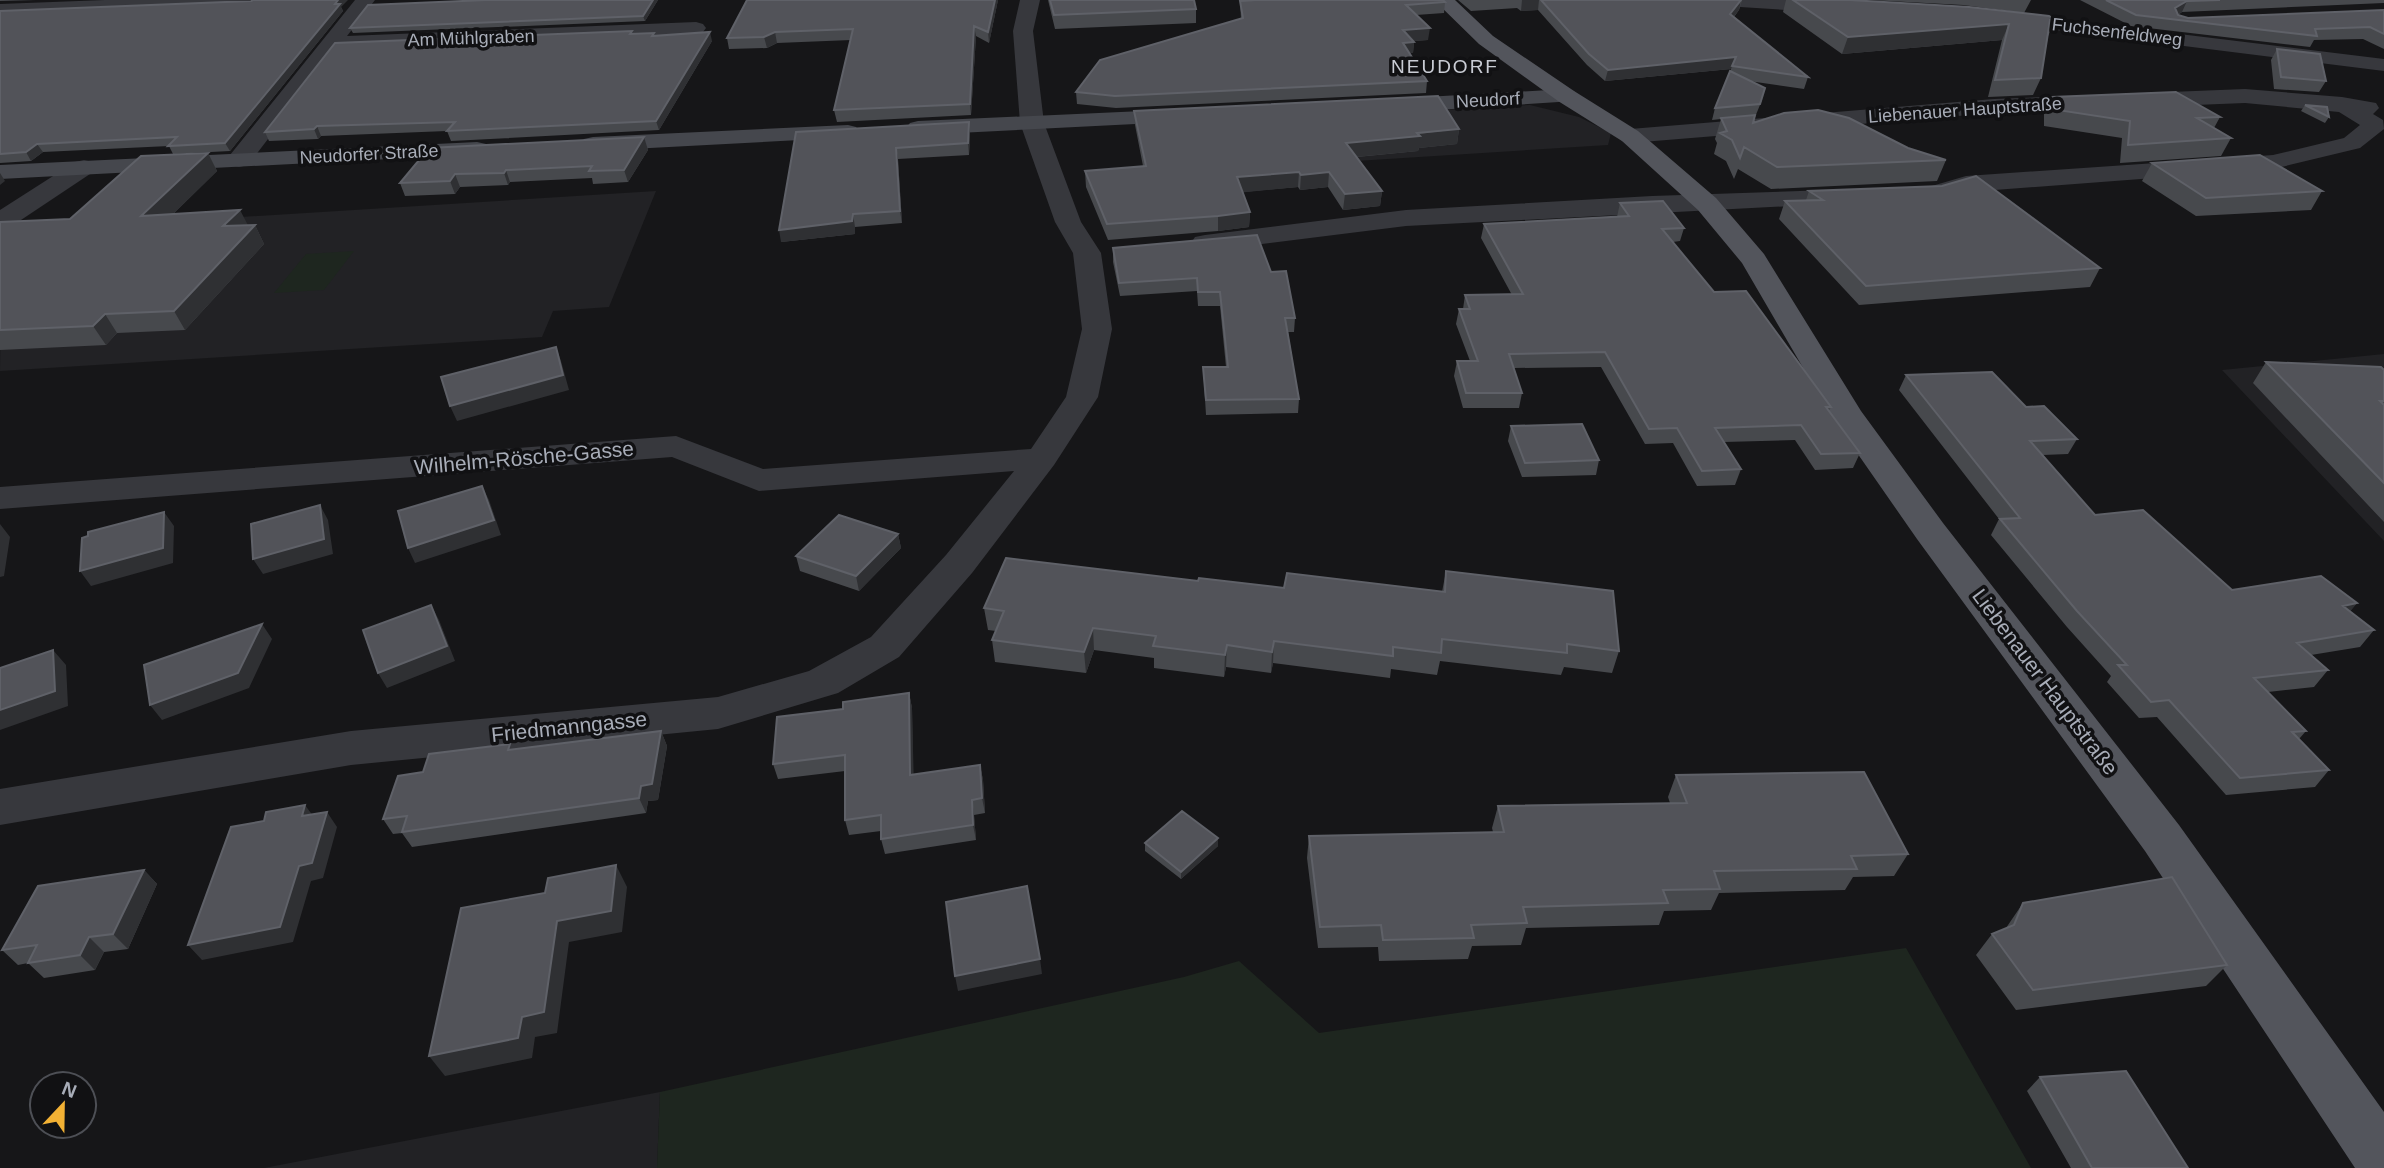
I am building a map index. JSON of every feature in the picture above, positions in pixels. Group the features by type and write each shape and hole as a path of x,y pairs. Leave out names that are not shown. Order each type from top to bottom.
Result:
{"main road":[{"name":"Liebenauer Hauptstraße","path":"1444,0 1486,40 1566,96 1630,136 1707,204 1754,260 1846,414 1930,531 2162,838 2384,1161"}],"street":[{"path":"0,21 10,10 254,0"},
{"path":"239,160 365,0"},
{"path":"1030,0 1023,31 1032,123 1068,222 1100,252 1097,329 1082,397 1042,458"},
{"path":"1724,0 1857,8"},
{"path":"172,24 199,1"},
{"name":"Fuchsenfeldweg","path":"1977,16 2384,65"},
{"path":"2072,26 2194,21"},
{"name":"Am Mühlgraben","path":"330,43 696,29"},
{"name":"Neudorf","path":"1364,107 1566,96"},
{"name":"Liebenauer Hauptstraße","path":"1630,136 1994,106 2245,96 2342,104 2381,120 2352,143 2273,162 1966,184 1934,193 1907,195"},
{"path":"893,130 1204,115"},
{"path":"573,145 865,131"},
{"name":"Neudorfer Straße","path":"0,172 503,148"},
{"path":"0,222 85,167"},
{"path":"1178,245 1406,218 1652,204 1880,196"},
{"name":"Wilhelm-Rösche-Gasse","path":"0,498 676,446 759,480 1042,458"},
{"name":"Friedmanngasse","path":"0,807 351,748 718,713 823,682 885,647 959,564 1042,458"}],"shaded area":[{"path":"1530,105 1579,117 1611,133 1608,145 1356,161 1223,122"},
{"path":"656,191 609,307 553,311 542,337 0,371 2,232"},
{"path":"354,251 324,290 274,293 306,254"},
{"path":"2384,354 2384,541 2222,370"},
{"path":"1906,948 2031,1168 657,1168 660,1092 1184,977 1239,961 1319,1033"},
{"path":"660,1092 657,1168 264,1168"}],"building":[{"path":"253,0 338,0 335,4 340,4 225,143 168,146 177,137 37,144 26,152 0,154 0,11"},
{"path":"486,0 653,0 643,16 350,28 368,5"},
{"path":"747,0 995,0 988,32 974,26 970,104 834,110 853,29 775,32 764,37 727,38"},
{"path":"1050,0 1194,0 1196,9 1054,15"},
{"path":"1443,0 1445,2 1406,5 1430,28 1403,30 1414,42 1403,43 1427,81 1115,96 1076,92 1100,60 1243,18 1240,1"},
{"path":"1541,0 1741,0 1730,14 1808,77 1732,66 1736,57 1608,70 1589,54"},
{"path":"1793,0 1850,0 1969,7 2049,16 2055,20 2050,20 2041,78 1995,80 2009,24 1848,37"},
{"path":"2106,0 2220,0 2187,1 2175,8 2178,15 2188,18 2384,10 2384,34 2370,27 2315,29 2317,36 2136,15"},
{"path":"632,31 630,34 654,33 652,36 710,32 656,121 447,131 455,122 317,126 314,129 265,132 335,43"},
{"path":"2277,49 2320,54 2326,81 2281,77"},
{"path":"1730,71 1765,88 1760,104 1715,108"},
{"path":"2176,92 2220,117 2197,118 2231,138 2128,145 2130,121 2051,109 2052,97"},
{"path":"1438,96 1459,129 1417,133 1420,136 1346,143 1382,191 1345,194 1329,172 1237,177 1250,212 1107,224 1085,171 1146,166 1134,111"},
{"path":"2305,105 2327,107 2329,117"},
{"path":"1818,110 1849,118 1908,148 1946,160 1777,167 1744,147 1740,158 1732,140 1720,133 1727,131 1721,118 1755,115 1753,123 1784,113"},
{"path":"969,122 968,143 896,148 900,211 853,214 852,221 779,230 796,132"},
{"path":"644,137 624,170 589,171 592,166 506,170 504,173 455,174 450,181 400,183 429,148"},
{"path":"208,153 141,216 240,210 223,226 255,225 174,311 105,314 93,326 0,330 0,222 70,219 141,156"},
{"path":"2260,155 2322,191 2206,198 2152,163"},
{"path":"1976,176 2100,268 1866,286 1785,201 1823,200 1809,191 1942,186"},
{"path":"1663,201 1684,228 1662,229 1714,292 1746,291 1831,407 1826,407 1860,453 1821,454 1801,425 1715,428 1741,469 1702,471 1677,428 1649,429 1605,352 1509,354 1522,393 1466,393 1457,361 1478,361 1459,309 1470,309 1465,295 1523,294 1484,224 1629,216 1620,203"},
{"path":"1257,235 1271,272 1286,271 1295,318 1285,318 1299,399 1206,400 1203,367 1228,367 1220,292 1198,292 1197,278 1119,283 1113,248"},
{"path":"556,347 563,375 450,406 441,377"},
{"path":"2266,362 2381,367 2384,370 2384,401 2380,401 2384,405 2384,483"},
{"path":"1992,372 2026,407 2044,406 2077,439 2030,441 2095,515 2143,510 2232,590 2321,576 2357,603 2343,606 2374,630 2297,643 2328,670 2254,678 2306,731 2292,732 2329,770 2240,778 2169,700 2151,702 2118,665 2127,665 2077,611 2000,519 2020,518 1906,375"},
{"path":"1582,424 1599,460 1525,463 1511,426"},
{"path":"482,486 494,520 408,548 398,511"},
{"path":"320,505 324,539 253,559 251,524"},
{"path":"164,512 163,548 80,571 82,538 88,536 88,532"},
{"path":"839,515 898,534 856,576 796,556"},
{"path":"1006,558 1198,581 1199,578 1284,588 1287,573 1445,592 1446,571 1613,591 1619,651 1567,644 1567,653 1442,639 1441,653 1393,647 1393,656 1274,641 1272,652 1227,645 1225,655 1153,646 1156,636 1093,628 1084,652 992,640 1004,611 984,608"},
{"path":"431,605 447,646 378,673 363,630"},
{"path":"262,624 238,673 150,705 144,665"},
{"path":"53,650 55,691 0,710 0,668"},
{"path":"909,693 910,775 980,765 982,798 972,800 973,825 881,839 881,815 845,820 845,755 773,764 777,717 843,709 843,702"},
{"path":"661,731 652,784 641,786 639,798 402,832 407,816 383,819 398,776 423,772 429,754 510,744 508,750"},
{"path":"1864,772 1908,854 1851,856 1857,869 1714,871 1720,889 1663,890 1668,903 1523,907 1527,923 1471,925 1474,938 1383,940 1381,925 1320,927 1309,836 1504,832 1498,806 1687,803 1676,775"},
{"path":"305,805 302,816 327,812 312,863 299,866 280,927 188,945 231,827 264,821 266,812"},
{"path":"1182,811 1218,838 1181,872 1145,843"},
{"path":"616,865 611,911 557,921 544,1012 522,1017 518,1038 429,1056 461,908 545,893 548,878"},
{"path":"144,870 113,934 89,937 80,955 28,963 37,945 2,950 38,886"},
{"path":"2172,877 2227,965 2033,990 1992,934 2014,925 2023,903"},
{"path":"1027,886 1040,959 955,976 946,902"},
{"path":"2126,1071 2188,1168 2092,1168 2040,1077"}],"district":[{"name":"NEUDORF","path":"1445,66"}]}
